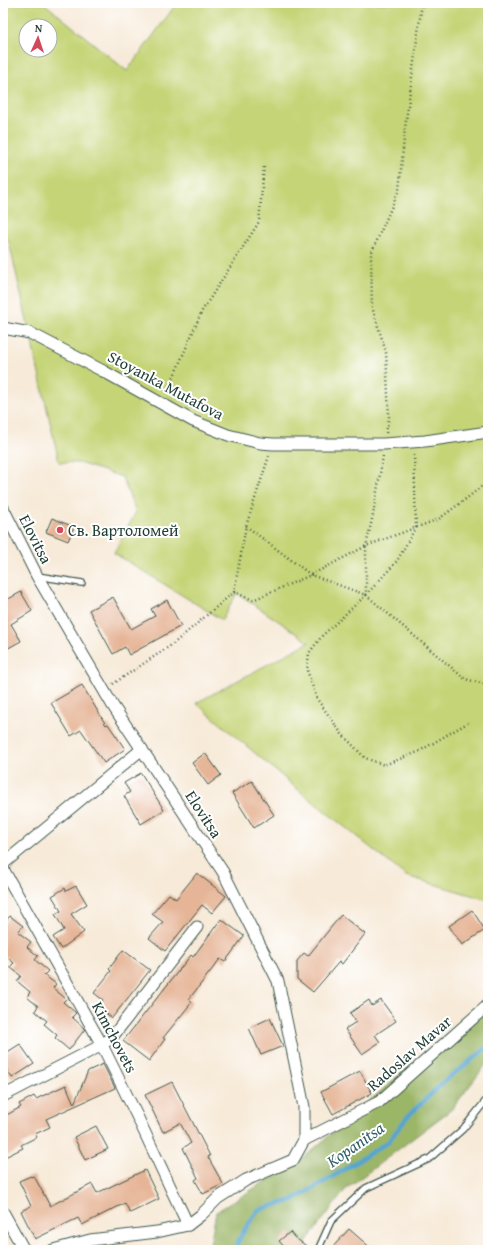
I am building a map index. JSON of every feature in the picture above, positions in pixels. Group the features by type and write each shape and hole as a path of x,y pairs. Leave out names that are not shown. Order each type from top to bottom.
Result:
{"street":[{"name":"Stoyanka Mutafova","path":"3,328 30,333 103,371 193,421 228,435 260,443 351,445 425,442 488,432"},
{"name":"Elovitsa","path":"3,508 38,576 113,706 223,872 278,982 304,1107 304,1140 293,1160 246,1180 218,1198 201,1216 188,1225"},
{"path":"3,864 142,749"},
{"name":"Kimchovets","path":"3,869 102,1045 188,1225"},
{"path":"3,1096 102,1045 113,1036 197,927"},
{"name":"Radoslav Mavar","path":"304,1140 380,1102 488,1005"},
{"path":"3,1212 24,1250"},
{"path":"53,1250 90,1240 157,1232 188,1225"}],"lane":[{"path":"38,576 82,583"},
{"path":"318,1250 331,1221 366,1188 429,1160 463,1129 488,1098"}],"path":[{"path":"162,404 202,312 259,222 264,166"},
{"path":"366,594 397,561 416,528 413,442"},
{"path":"104,690 173,644 234,592 246,526 273,444"},
{"path":"234,592 253,600 311,574 366,546 439,519 471,496 488,481"},
{"path":"246,526 311,574 366,594 465,679 488,685"}],"green space":[{"path":"3,3 44,3 127,71 177,3 488,3 488,900 406,876 296,788 196,703 309,642 237,593 222,620 114,553 136,512 122,477 79,463 59,462 9,242 3,232"},
{"path":"488,999 488,1062 452,1109 346,1189 300,1250 209,1250 216,1212 303,1158"}],"building":[{"name":"Св. Вартоломей","path":"52,518 74,527 68,541 46,532"},
{"path":"21,592 32,611 11,624 21,641 3,651 3,602"},
{"path":"113,597 131,629 155,616 151,609 167,600 181,626 129,655 125,647 113,654 89,610"},
{"path":"82,685 106,725 108,724 125,749 104,763 81,730 71,736 51,703"},
{"path":"205,753 221,775 208,785 192,763"},
{"path":"141,773 164,810 141,824 124,796 130,792 124,783"},
{"path":"252,781 274,815 254,828 232,793"},
{"path":"197,873 226,896 212,913 202,905 165,951 149,938 163,922 152,914 169,894 176,899"},
{"path":"76,886 87,904 71,914 84,932 61,949 53,937 64,930 55,914 61,911 52,896 65,888 66,891"},
{"path":"472,910 485,930 462,945 449,926"},
{"path":"341,915 365,934 342,964 339,962 313,992 297,979 297,961 304,953 308,956"},
{"path":"10,916 23,926 18,932 31,942 27,947 38,956 35,960 48,971 44,975 56,984 53,988 66,999 63,1002 76,1013 72,1017 85,1029 69,1050 55,1038 57,1035 44,1024 47,1021 35,1011 38,1006 27,997 30,992 17,981 21,976 10,967 14,963 3,954 3,924"},
{"path":"221,919 244,936 225,962 220,959 189,999 192,1002 163,1038 165,1039 149,1061 123,1041 191,955 193,957"},
{"path":"123,950 150,970 112,1018 98,1007 103,1000 94,993 111,971 109,969"},
{"path":"369,1000 372,1006 381,1000 396,1021 375,1035 380,1042 362,1054 345,1029 356,1022 350,1013"},
{"path":"270,1018 283,1046 261,1055 249,1028"},
{"path":"20,1044 34,1064 12,1078 3,1064 3,1055"},
{"path":"103,1064 115,1088 46,1119 50,1127 35,1134 37,1137 21,1145 23,1148 3,1158 3,1117 21,1107 19,1104 34,1096 36,1099 66,1085 74,1104 88,1071"},
{"path":"360,1071 372,1093 333,1114 321,1092"},
{"path":"172,1082 210,1156 208,1157 223,1184 203,1194 195,1180 198,1178 183,1148 191,1143 180,1123 163,1132 145,1095"},
{"path":"96,1126 108,1149 85,1160 74,1137"},
{"path":"145,1170 159,1199 130,1213 125,1203 82,1225 78,1218 35,1239 21,1211 31,1206 19,1181 31,1176 34,1176 50,1206 92,1184 97,1193"},
{"path":"349,1229 373,1250 330,1250"},
{"path":"290,1232 294,1237 312,1250 287,1250 279,1241"}],"waterway":[{"name":"Kopanitsa","path":"235,1250 240,1237 258,1210 293,1200 388,1142 408,1116 447,1079 488,1047"}],"place":[{"name":"Св. Вартоломей","path":"60,530"}]}
